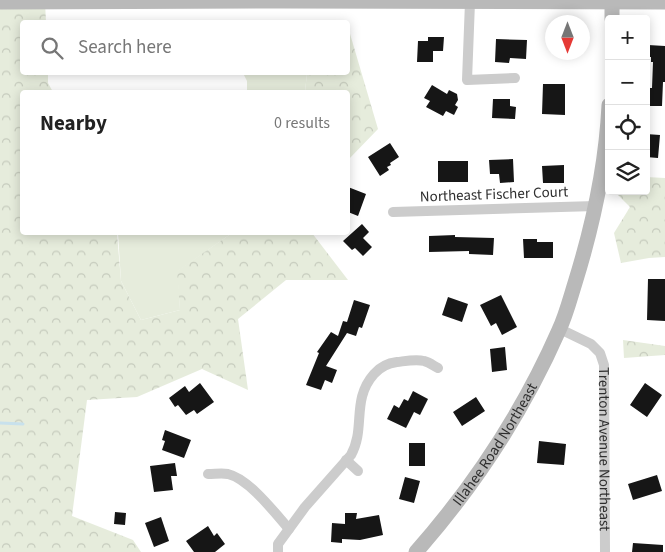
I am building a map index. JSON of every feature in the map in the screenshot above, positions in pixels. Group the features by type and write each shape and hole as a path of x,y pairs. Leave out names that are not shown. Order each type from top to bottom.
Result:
{"main road":[{"path":"612,1 612,15"},
{"path":"0,2 665,2"},
{"path":"560,329 585,253 596,206 605,150"},
{"name":"Illahee Road Northeast","path":"416,552 449,513 485,465 524,402 560,329"}],"street":[{"path":"470,2 467,80 515,78"},
{"name":"Northeast Fischer Court","path":"393,212 596,206"},
{"name":"Trenton Avenue Northeast","path":"560,329 591,344 600,353 604,365 605,552"},
{"path":"278,552 278,544 288,529 355,448 361,397 367,382 377,371 390,363 408,360 425,361 438,368"},
{"path":"346,460 358,471"},
{"path":"208,474 229,474 242,481 262,498 288,529"}],"green space":[{"path":"0,2 45,2 46,20 20,20 20,75 48,75 48,83 52,90 20,90 20,235 117,235 121,281 141,320 180,310 177,271 229,235 314,235 348,280 286,280 238,319 248,390 202,369 137,397 87,400 72,516 133,540 141,552 0,552"},
{"path":"350,34 378,129 350,158 350,90 305,90 307,75 350,75"},
{"path":"244,75 307,75 305,90 247,90 247,81"},
{"path":"650,177 665,178 665,257 621,263 614,233 630,207 618,195 650,195"},
{"path":"118,235 229,235 178,271 180,310 141,320 121,281"},
{"path":"623,340 665,346 665,355 624,358"}],"building":[{"path":"428,37 444,37 443,51 433,51 433,62 417,62 418,41 428,41"},
{"path":"496,39 527,40 526,59 510,58 509,63 495,62"},
{"path":"650,45 665,46 665,82 663,82 662,106 650,106 653,62 651,62"},
{"path":"543,84 565,84 565,115 542,114"},
{"path":"432,85 447,94 449,90 457,94 458,100 455,105 458,107 454,115 446,111 443,116 426,107 430,101 424,98"},
{"path":"493,99 510,99 510,106 516,107 515,119 492,118"},
{"path":"650,134 660,135 658,158 650,157"},
{"path":"390,143 399,157 390,163 391,165 387,167 389,170 380,176 368,157"},
{"path":"513,159 514,182 500,183 499,174 490,174 489,160"},
{"path":"438,161 468,161 468,182 438,182"},
{"path":"564,165 564,183 543,183 542,166"},
{"path":"350,188 366,194 358,216 350,213"},
{"path":"362,224 369,232 363,238 372,247 363,256 355,248 352,250 343,241"},
{"path":"455,235 455,237 494,238 493,255 469,254 469,251 429,252 429,236"},
{"path":"523,239 537,239 537,242 553,242 553,258 524,258"},
{"path":"648,279 665,279 665,321 647,320"},
{"path":"501,295 517,327 502,335 496,323 491,326 480,305"},
{"path":"448,297 468,304 462,322 442,315"},
{"path":"354,300 370,305 362,328 359,327 356,336 347,333 326,366 337,370 332,383 325,380 321,390 306,385 319,353 317,352 331,332 338,336 343,321 347,322"},
{"path":"505,347 507,370 492,372 490,349"},
{"path":"200,383 214,402 197,414 194,410 186,415 178,405 175,407 169,398 185,386 189,392"},
{"path":"645,383 662,395 647,417 630,405"},
{"path":"413,391 428,399 420,415 414,412 406,428 387,419 394,405 399,408 404,399 408,401"},
{"path":"476,397 485,411 462,426 453,412"},
{"path":"165,430 191,440 184,458 162,450 165,441 162,440"},
{"path":"539,441 566,444 564,465 537,463"},
{"path":"409,443 425,443 425,466 409,466"},
{"path":"175,463 177,476 171,476 173,490 154,492 150,466"},
{"path":"657,475 662,491 633,500 628,484"},
{"path":"405,477 420,481 414,503 399,499"},
{"path":"115,512 126,513 125,525 114,524"},
{"path":"345,513 357,513 356,519 379,515 383,535 360,540 342,539 342,543 331,542 332,523 345,524"},
{"path":"161,517 169,541 154,547 145,523"},
{"path":"208,526 214,536 217,533 225,544 215,552 194,552 186,541"},
{"path":"633,543 663,545 663,552 632,552"}],"waterway":[{"path":"0,423 23,424"}]}
